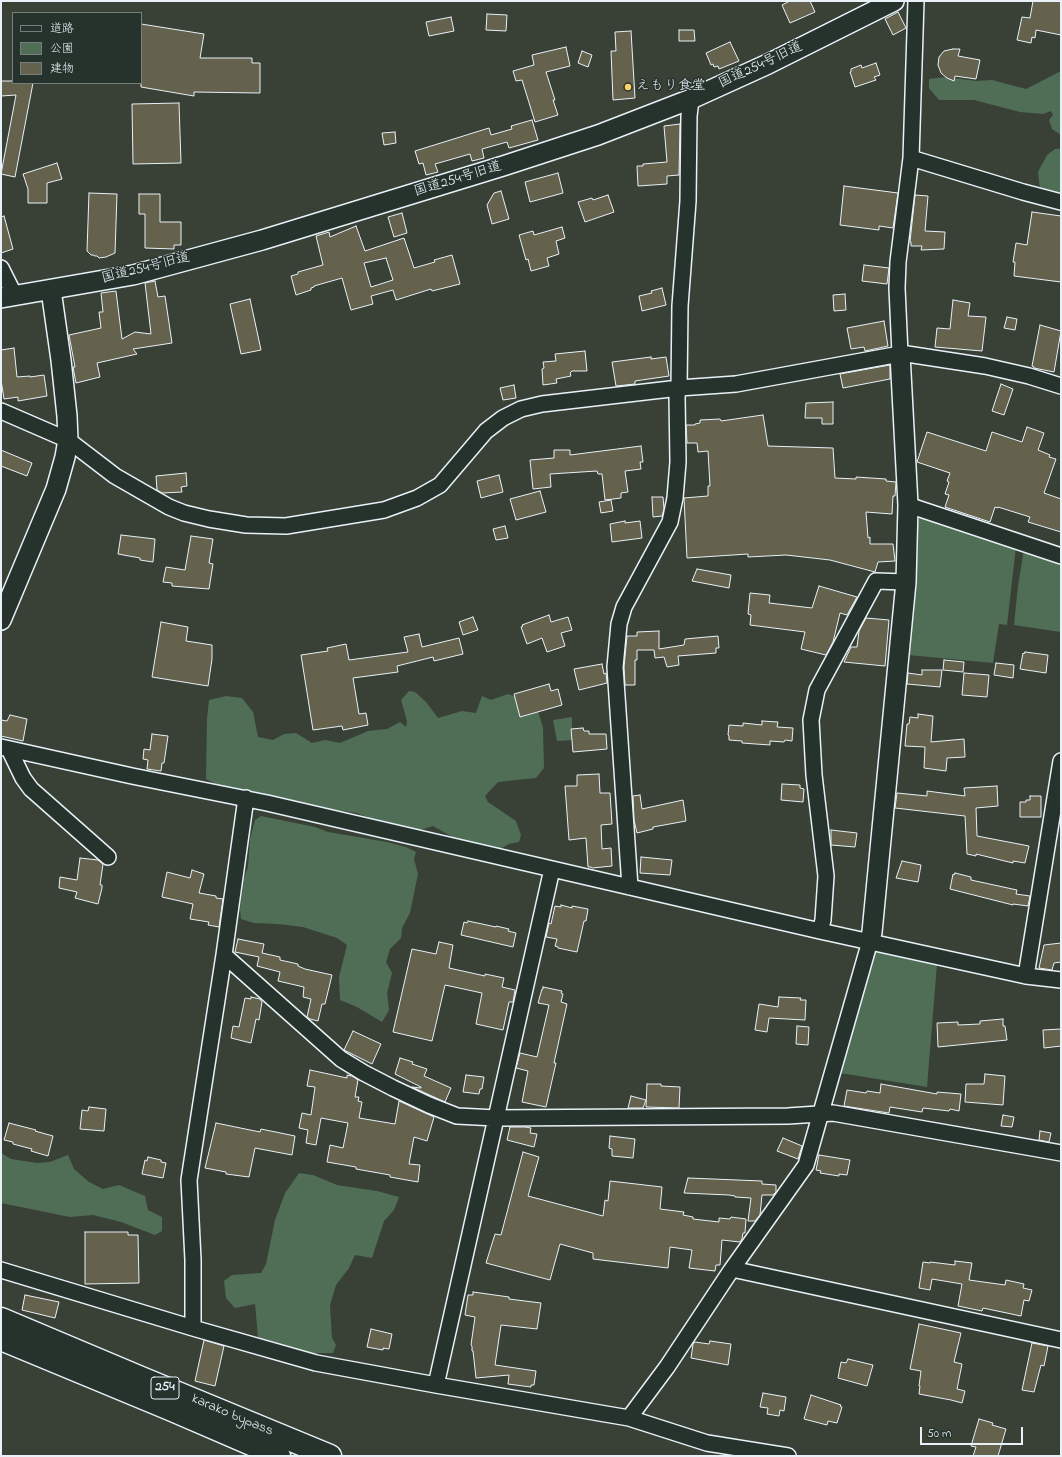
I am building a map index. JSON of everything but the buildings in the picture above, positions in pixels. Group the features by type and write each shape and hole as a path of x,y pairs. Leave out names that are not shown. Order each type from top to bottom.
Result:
{"highway":[{"name":"karako bypass","path":"1,1319 330,1456"},
{"name":"karako bypass","path":"1,1339 279,1456"}],"street":[{"name":"国道254号旧道","path":"8,297 133,275 262,240 503,166 598,135 691,99 768,64 894,1"},
{"path":"629,1418 667,1366 732,1269 806,1165 872,932 906,582 908,505 897,288 898,262 911,158 916,1"},
{"path":"630,887 615,667 619,624 624,607 670,522 675,498 677,470 677,396 679,388 680,306 688,201 691,99"},
{"path":"911,158 1022,192 1061,202"},
{"path":"1,268 8,297"},
{"path":"1,620 56,489 68,440 61,360 51,290"},
{"path":"1,411 68,440 115,476 169,507 209,520 246,525 286,526 384,510 417,498 440,485 486,431 503,418 521,409 542,404 679,388 736,384 900,354 985,366 1029,376 1061,386"},
{"path":"908,505 1061,556"},
{"path":"820,931 823,920 826,876 814,775 811,720 817,690 876,581 906,582"},
{"path":"5,748 132,776 246,798 820,931 1026,976 1061,980"},
{"path":"5,748 23,778 32,789 108,857"},
{"path":"1026,976 1061,761"},
{"path":"194,1328 193,1260 189,1180 224,955 246,798"},
{"path":"436,1386 552,869"},
{"path":"224,955 341,1058 364,1073 429,1105 457,1116 496,1118 788,1116 833,1113 1061,1153"},
{"path":"732,1269 1061,1340"},
{"path":"1,1270 316,1363 436,1386 629,1418 707,1442 788,1456"}],"green space":[{"path":"1061,71 1061,135 1052,129 1049,120 1053,115 1051,111 1043,114 1020,112 974,100 939,100 929,88 929,79 946,77 976,81 992,80 1026,89"},
{"path":"1055,149 1061,149 1061,193 1058,194 1040,189 1038,172 1047,155"},
{"path":"923,516 1016,547 1007,625 999,624 993,663 908,655 915,522"},
{"path":"1024,549 1061,561 1061,632 1014,625"},
{"path":"409,691 415,692 426,702 438,718 462,711 476,713 482,696 491,700 508,694 522,699 538,711 543,728 544,768 536,778 498,782 485,796 488,802 516,821 521,835 519,842 509,844 498,850 456,839 433,826 421,830 409,828 372,819 357,813 307,806 223,788 206,779 207,719 209,700 226,696 242,698 253,712 258,737 273,740 284,734 296,733 312,743 325,740 340,743 368,731 387,729 400,722 406,727 407,722 401,700"},
{"path":"572,717 572,740 557,741 553,720"},
{"path":"261,816 315,827 328,832 387,842 406,847 416,852 414,859 418,874 410,913 402,928 401,938 390,949 386,962 392,973 387,993 389,1010 382,1022 357,1007 340,1000 339,977 347,945 337,938 303,927 254,923 241,919 240,909 244,878 248,867 250,839 255,820"},
{"path":"875,949 937,964 927,1087 840,1073"},
{"path":"1,1153 11,1159 37,1163 50,1162 68,1155 74,1169 89,1182 103,1189 119,1185 145,1196 148,1210 162,1217 162,1231 155,1235 121,1222 93,1215 70,1217 1,1203"},
{"path":"299,1173 313,1175 337,1185 377,1191 399,1197 394,1210 384,1221 372,1258 355,1255 349,1268 336,1285 330,1305 332,1338 336,1345 333,1353 305,1353 280,1346 258,1337 255,1304 235,1308 226,1298 224,1281 232,1275 261,1273 266,1264 275,1220 285,1193"}],"place":[{"name":"えもり食堂","path":"628,87"}]}
